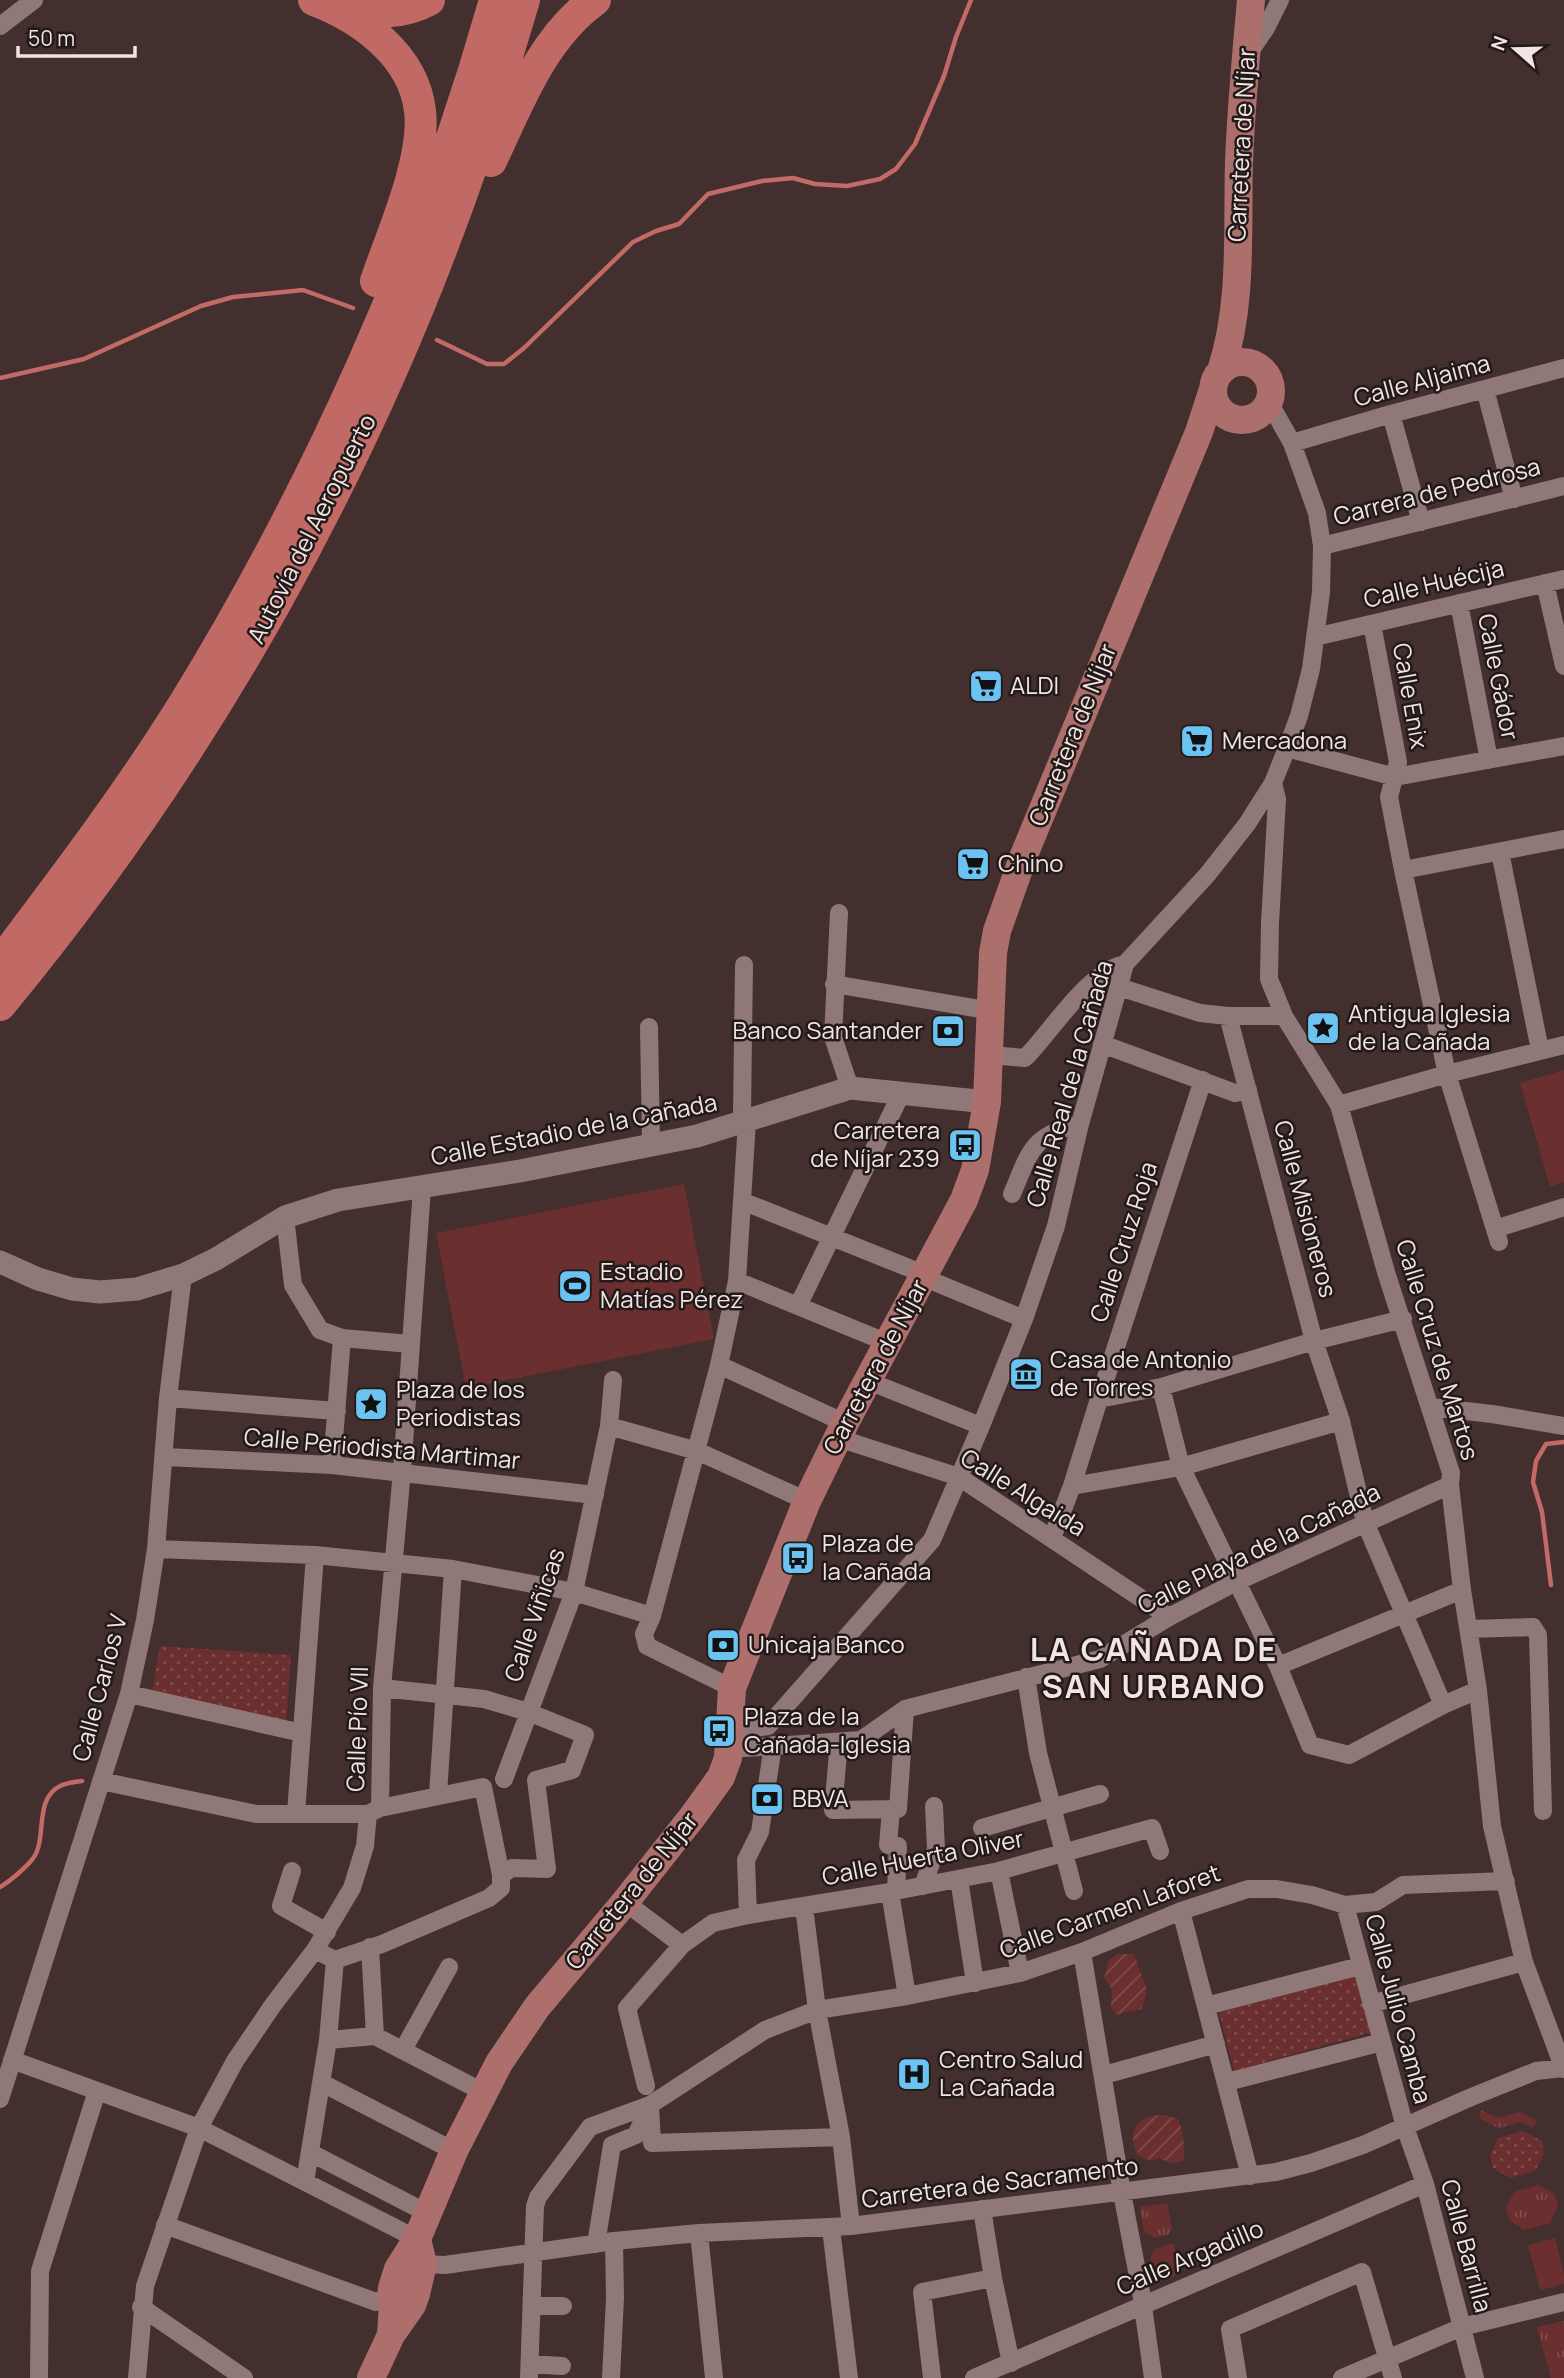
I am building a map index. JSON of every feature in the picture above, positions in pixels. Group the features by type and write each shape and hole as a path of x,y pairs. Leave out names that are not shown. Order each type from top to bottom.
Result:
{"highway":[{"path":"322,3 383,12 410,10 429,0"},
{"name":"Autovía del Aeropuerto","path":"0,963 142,768 184,704 276,545 333,429 428,203 477,64 495,0"},
{"name":"Autovía del Aeropuerto","path":"0,1005 37,961 127,839 236,674 302,553 375,406 412,322 474,159 524,0"},
{"path":"375,406 522,94 543,56 567,24 595,0"},
{"path":"276,545 374,285 410,181 419,140 420,110 410,79 393,50 362,25 322,3"}],"main road":[{"name":"Carretera de Níjar","path":"399,2302 398,2269 416,2256 427,2213 483,2092 537,2007 625,1902 721,1777 729,1758 732,1688 807,1501 964,1200 975,1170 987,1102 993,953 1003,911 1199,432 1227,351 1236,291 1240,128 1251,0"},
{"name":"Carretera de Níjar","path":"1236,291 1260,368"},
{"path":"1250,362 1260,368 1270,383 1269,402 1264,409 1242,420 1226,415 1214,399 1217,380 1229,364 1250,362"},
{"path":"1199,432 1226,415"},
{"path":"371,2378 391,2335 399,2302"}],"street":[{"path":"0,26 34,0"},
{"path":"1245,58 1266,28 1280,0"},
{"name":"Calle Aljaima","path":"1292,443 1564,368"},
{"path":"1485,389 1514,499"},
{"name":"Calle Real de la Cañada","path":"730,1741 768,1726 932,1540 1024,1319 1056,1226 1080,1124 1125,964 1207,875 1247,824 1273,783 1305,692 1321,592 1322,545 1317,513 1292,443 1269,402"},
{"path":"1391,414 1421,522"},
{"name":"Carrera de Pedrosa","path":"1322,545 1564,486"},
{"name":"Calle Huécija","path":"1315,637 1564,579"},
{"path":"1545,583 1564,666"},
{"name":"Calle Gádor","path":"1459,603 1489,760"},
{"name":"Calle Enix","path":"1372,624 1398,762 1389,797 1403,870 1447,1074 1497,1235 1564,1208"},
{"path":"1287,748 1395,777 1564,746"},
{"name":"Calle Cruz de Martos","path":"1273,783 1277,799 1269,979 1284,1016 1339,1105 1386,1272 1451,1474 1462,1590 1478,1690 1492,1826 1524,1962 1564,2068"},
{"path":"1403,870 1564,839"},
{"path":"1500,852 1540,1049"},
{"path":"839,913 833,1037 849,1088"},
{"path":"990,1055 1025,1058 1097,976 1113,966 1125,964"},
{"path":"732,1688 648,1646 644,1634 652,1616 697,1451 737,1281 747,1121 742,1114 744,965"},
{"path":"834,984 992,1011"},
{"path":"1119,987 1200,1013 1284,1016"},
{"name":"Calle Misioneros","path":"1228,1016 1314,1341 1340,1421 1366,1522 1443,1705"},
{"path":"649,1027 651,1143"},
{"path":"1102,1044 1235,1093 1248,1090"},
{"path":"1339,1105 1540,1049 1564,1045"},
{"name":"Calle Cruz Roja","path":"1052,1538 1073,1486 1098,1399 1203,1080"},
{"name":"Calle Estadio de la Cañada","path":"0,1262 38,1279 72,1289 100,1292 137,1289 183,1275 216,1259 285,1217 338,1200 520,1171 697,1136 849,1088 987,1102"},
{"path":"798,1306 901,1094"},
{"path":"1012,1194 1032,1149 1055,1130 1080,1124"},
{"name":"Calle Pío VII","path":"137,2378 141,2306 145,2286 199,2128 235,2062 273,2005 315,1950 352,1888 374,1811 422,1188"},
{"path":"743,1201 924,1274 932,1281 1024,1319"},
{"path":"285,1217 293,1285 320,1330 342,1338 410,1345"},
{"name":"Calle Carlos V","path":"0,2099 129,1694 145,1620 156,1549 168,1398 183,1275"},
{"path":"737,1281 888,1343"},
{"path":"1098,1399 1161,1387 1314,1341 1403,1319"},
{"path":"332,1465 342,1338"},
{"name":"Calle Algaida","path":"719,1365 842,1431 959,1477 1169,1616"},
{"name":"Calle Viñicas","path":"504,1779 574,1592 609,1426 613,1380"},
{"path":"868,1381 981,1426"},
{"path":"1161,1387 1181,1467 1278,1666 1310,1745 1349,1755 1443,1705 1478,1690"},
{"path":"168,1398 337,1411"},
{"path":"1431,1407 1564,1426"},
{"path":"1073,1486 1181,1467 1340,1421"},
{"path":"609,1426 697,1451 807,1501"},
{"name":"Calle Periodista Martimar","path":"165,1457 402,1471 595,1495"},
{"name":"Calle Playa de la Cañada","path":"730,1741 773,1745 861,1740 905,1709 1100,1659 1169,1616 1236,1582 1450,1485"},
{"path":"156,1549 315,1555 453,1569 574,1592 652,1616"},
{"path":"296,1812 315,1555"},
{"path":"438,1794 453,1569"},
{"path":"1278,1666 1462,1590"},
{"path":"1470,1629 1533,1627 1538,1635 1543,1811"},
{"path":"1027,1677 1038,1753 1074,1891"},
{"path":"382,1688 484,1699 527,1712 584,1735 572,1770 536,1780 548,1868 512,1868 501,1875"},
{"path":"129,1694 302,1733"},
{"path":"839,1742 833,1811 898,1809 905,1709"},
{"path":"748,1915 746,1860 760,1832 773,1745"},
{"path":"101,1781 256,1814 374,1811 438,1794 483,1787 501,1875 501,1888 489,1898 335,1960 315,1950"},
{"path":"982,1828 1100,1794"},
{"path":"923,1886 936,1849 934,1806"},
{"path":"891,1810 888,1845 898,1846 893,1891 907,1996"},
{"name":"Calle Huerta Oliver","path":"646,2086 627,2008 682,1945 713,1923 999,1871 1152,1828 1160,1851"},
{"path":"292,1871 281,1906 327,1932"},
{"path":"999,1871 1020,1973"},
{"path":"959,1879 975,1983"},
{"name":"Calle Carmen Laforet","path":"530,2371 535,2206 538,2197 590,2127 650,2105 765,2030 817,2010 907,1996 1020,1973 1082,1952 1181,1910 1248,1889 1277,1889 1312,1895 1345,1905 1376,1902 1404,1885 1506,1881"},
{"path":"625,1902 682,1945"},
{"name":"Calle Julio Camba","path":"1345,1905 1405,2127"},
{"path":"804,1907 817,2010 841,2137 851,2226"},
{"path":"1181,1910 1250,2176"},
{"path":"370,1948 375,2036"},
{"path":"1082,1952 1143,2304 1153,2378"},
{"path":"305,2182 328,2040 335,1960"},
{"path":"1371,2004 1524,1962"},
{"path":"1206,2006 1360,1966"},
{"path":"403,2050 449,1967"},
{"path":"328,2040 375,2036 483,2092"},
{"path":"1227,2082 1382,2042"},
{"path":"1104,2076 1216,2043"},
{"path":"12,2060 199,2128 305,2182 416,2256"},
{"name":"Carretera de Sacramento","path":"416,2256 445,2265 605,2242 699,2233 831,2228 1250,2176 1311,2163 1363,2145 1523,2075 1564,2068"},
{"path":"322,2083 454,2151"},
{"path":"39,2378 40,2271 97,2091"},
{"path":"650,2105 652,2143 841,2137"},
{"path":"611,2378 615,2298 605,2242 612,2144 636,2135 650,2105"},
{"name":"Calle Barrilla","path":"1405,2127 1425,2184 1475,2378"},
{"path":"311,2153 427,2213"},
{"name":"Calle Argadillo","path":"974,2378 1425,2184"},
{"path":"982,2209 1011,2363"},
{"path":"165,2225 376,2302 399,2302"},
{"path":"831,2228 849,2378"},
{"path":"699,2233 713,2378"},
{"path":"1238,2378 1230,2329 1362,2272 1393,2378"},
{"path":"932,2378 922,2292 993,2278"},
{"path":"1342,2378 1462,2327 1564,2302"},
{"path":"141,2306 244,2378"},
{"path":"533,2306 563,2306"},
{"path":"530,2371 562,2366"}],"green space":[{"path":"1564,1070 1564,1182 1550,1187 1520,1083"},
{"name":"Estadio Matías Pérez","path":"684,1184 714,1339 466,1388 436,1233"},
{"path":"160,1646 291,1655 286,1725 152,1692"},
{"path":"1117,1954 1134,1954 1147,1990 1142,2009 1115,2015 1111,2007 1112,1989 1104,1978 1109,1960"},
{"path":"1354,1973 1372,2032 1234,2071 1219,2012"},
{"path":"1481,2110 1498,2118 1520,2112 1537,2121 1533,2128 1521,2122 1498,2128 1479,2118"},
{"path":"1165,2115 1178,2119 1181,2128 1184,2155 1183,2160 1177,2162 1143,2158 1134,2146 1137,2124 1148,2117"},
{"path":"1523,2131 1542,2141 1544,2154 1535,2171 1510,2178 1493,2168 1490,2156 1498,2138"},
{"path":"1539,2185 1555,2194 1558,2205 1550,2223 1524,2230 1509,2220 1506,2208 1514,2192"},
{"path":"1167,2203 1172,2229 1168,2235 1154,2238 1144,2232 1140,2207"},
{"path":"1555,2238 1564,2284 1540,2290 1528,2245"},
{"path":"1174,2243 1179,2274 1154,2284 1150,2261 1154,2249"},
{"path":"1564,2321 1564,2378 1551,2378 1537,2327"}],"waterway":[{"path":"437,340 487,364 504,364 524,348 633,242 679,224 708,194 762,181 793,178 815,184 847,186 880,179 896,169 915,144 944,76 971,0"},
{"path":"0,378 84,359 201,306 233,297 303,290 353,308"},
{"path":"1551,1585 1542,1512 1533,1482 1536,1461 1546,1444 1564,1442"},
{"path":"0,1887 34,1857 38,1849 44,1809 52,1792 62,1785 82,1781"}],"place":[{"name":"ALDI","path":"986,686"},
{"name":"Mercadona","path":"1197,741"},
{"name":"Chino","path":"973,864"},
{"name":"Antigua Iglesia de la Cañada","path":"1323,1028"},
{"name":"Banco Santander","path":"948,1031"},
{"name":"Carretera de Níjar 239","path":"965,1145"},
{"name":"Estadio Matías Pérez","path":"575,1286"},
{"name":"Casa de Antonio de Torres","path":"1026,1374"},
{"name":"Plaza de los Periodistas","path":"371,1404"},
{"name":"Plaza de la Cañada","path":"798,1558"},
{"name":"Unicaja Banco","path":"723,1645"},
{"name":"Plaza de la Cañada-Iglesia","path":"719,1731"},
{"name":"BBVA","path":"767,1799"},
{"name":"Centro Salud La Cañada","path":"914,2074"}],"district":[{"name":"LA CAÑADA DE SAN URBANO","path":"1154,1668"}]}
